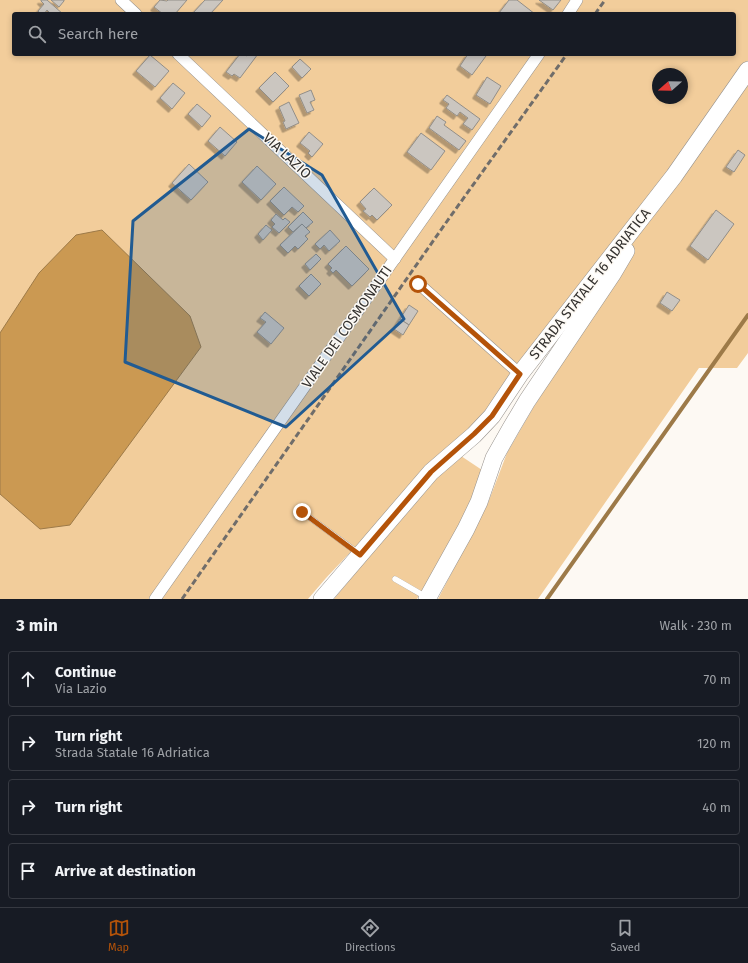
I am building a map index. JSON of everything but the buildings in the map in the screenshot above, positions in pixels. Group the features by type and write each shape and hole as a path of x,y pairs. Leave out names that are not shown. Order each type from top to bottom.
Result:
{"main road":[{"name":"STRADA STATALE 16 ADRIATICA","path":"322,599 431,472 492,416 520,374 674,176 748,70"},
{"name":"STRADA STATALE 16 ADRIATICA","path":"427,599 466,529 479,502 494,458 511,428 531,395 614,273 653,204"}],"street":[{"path":"569,12 577,0"},
{"path":"127,2 134,12"},
{"name":"VIA LAZIO","path":"180,56 395,259"},
{"name":"VIALE DEI COSMONAUTI","path":"155,599 538,56"},
{"path":"418,284 520,374"}],"lane":[{"path":"302,512 360,555"},
{"path":"395,579 427,599"}],"highlighted area":[{"path":"249,129 322,175 404,319 286,427 125,362 133,221"}],"shaded area":[{"path":"0,0 748,0 748,353 737,368 699,368 538,599 438,599 488,503 507,453 533,408 605,296 494,403 326,578 308,599 0,599"},
{"path":"102,230 190,316 201,347 70,525 40,529 0,494 0,333 39,273 76,235"},
{"path":"461,456 482,470 468,510 417,599 334,599 423,491"}],"waterway":[{"path":"547,599 748,315"}],"railway":[{"path":"596,12 605,0"},
{"path":"182,599 450,217 566,56"}],"route":[{"path":"302,512 360,555 431,472 492,416 520,374 418,284"}]}
